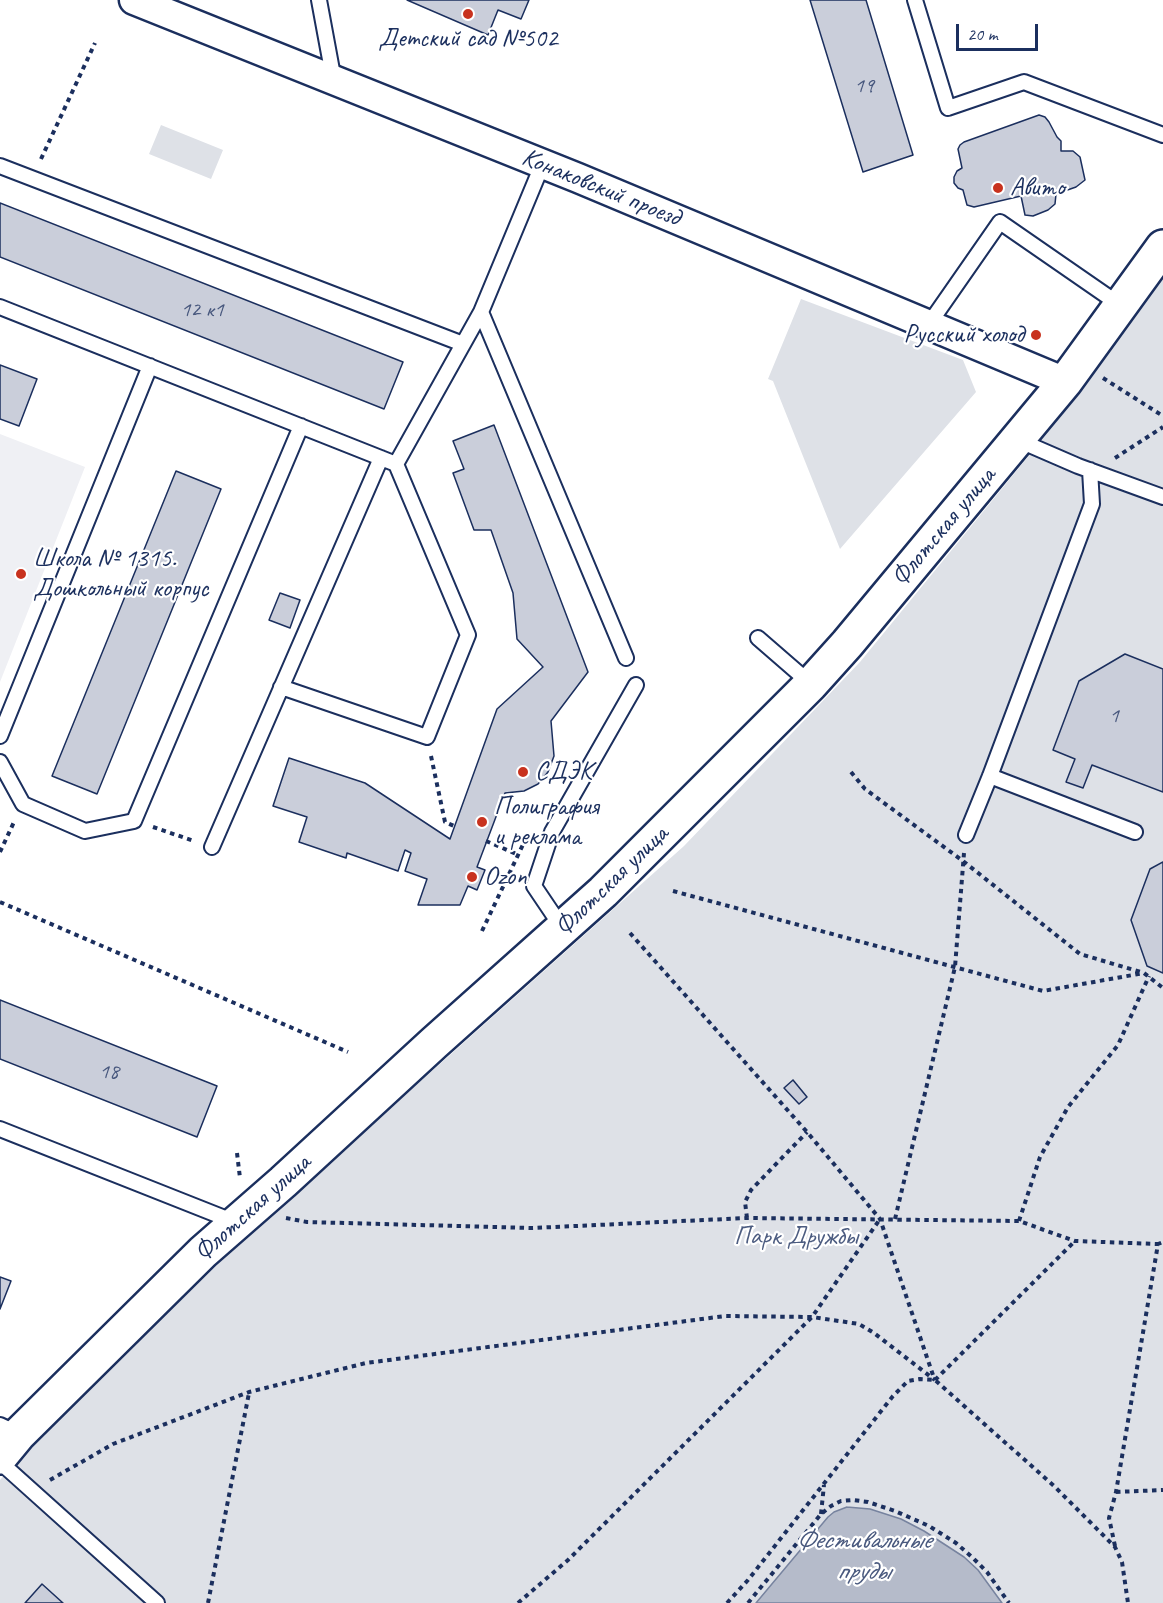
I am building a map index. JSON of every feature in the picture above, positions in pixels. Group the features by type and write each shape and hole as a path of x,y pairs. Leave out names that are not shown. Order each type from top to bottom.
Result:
{"street":[{"name":"Конаковский проезд","path":"134,0 543,163 929,324 1079,377"},
{"name":"Флотская улица","path":"5,1444 203,1252 603,892 811,684 847,644 1016,440 1079,377 1120,305 1163,247"}],"lane":[{"path":"319,0 334,81"},
{"path":"915,0 948,108 1024,82 1163,135"},
{"path":"396,464 481,312 543,163"},
{"path":"0,166 463,344"},
{"path":"929,324 1000,222 1120,305"},
{"path":"0,307 396,464 468,635 426,737 281,687"},
{"path":"481,312 626,658"},
{"path":"0,736 150,366"},
{"path":"0,762 22,804 85,831 134,821 301,426"},
{"path":"1016,440 1163,497"},
{"path":"212,847 381,458"},
{"path":"966,835 1092,504 1090,470"},
{"path":"758,638 811,684"},
{"path":"563,929 534,886 552,832 636,685"},
{"path":"990,776 1135,832"},
{"path":"0,1128 237,1223"},
{"path":"5,1444 31,1490 157,1603"}],"path":[{"path":"32,178 95,43"},
{"path":"1079,377 1163,416"},
{"path":"1109,462 1163,428"},
{"path":"426,737 446,822 454,826"},
{"path":"851,772 865,789 963,861 1080,954 1144,973 1163,988"},
{"path":"0,852 22,804"},
{"path":"134,821 212,847"},
{"path":"894,1219 955,967 966,835"},
{"path":"482,931 525,840"},
{"path":"486,841 519,855"},
{"path":"673,891 1043,990 1144,973"},
{"path":"0,902 348,1052"},
{"path":"630,933 807,1132 880,1219 935,1380"},
{"path":"1019,1221 1040,1157 1068,1107 1118,1045 1149,976"},
{"path":"747,1218 746,1202 751,1190 807,1132"},
{"path":"237,1153 241,1182"},
{"path":"280,1217 307,1222 533,1228 747,1218 1019,1221 1075,1240 1163,1244"},
{"path":"518,1603 568,1560 812,1317 880,1219"},
{"path":"727,1603 748,1580 901,1387 908,1382 920,1379 935,1380 1075,1240"},
{"path":"1128,1603 1122,1562 1115,1547 1109,1518 1116,1492 1158,1244"},
{"path":"31,1490 113,1444 249,1392 366,1363 725,1316 812,1317 859,1324 874,1333 935,1380 1054,1486 1115,1547"},
{"path":"208,1603 249,1392"},
{"path":"821,1515 824,1483"},
{"path":"1116,1492 1163,1490"},
{"path":"748,1603 821,1515 841,1501 853,1500 868,1502 920,1522 956,1543 987,1572 1009,1603"}],"shaded area":[{"name":"Школа № 1315. Дошкольный корпус","path":"0,434 85,467 0,682"}],"green space":[{"path":"161,125 223,150 211,179 149,154"},
{"name":"Парк Дружбы","path":"1163,276 1163,1603 0,1603 0,1480 23,1453 245,1238 684,846 860,662 1081,392"},
{"path":"801,299 963,360 976,392 840,549 773,381 768,379"}],"water":[{"name":"Фестивальные пруды","path":"847,1507 870,1509 901,1519 924,1531 964,1557 978,1570 1002,1603 756,1603 828,1517"}],"building":[{"name":"Детский сад №502","path":"407,0 529,0 521,19 498,10 488,35"},
{"path":"810,0 866,0 913,155 863,172"},
{"path":"1039,115 1045,117 1061,141 1061,151 1073,151 1080,157 1085,180 1076,187 1056,194 1055,204 1048,210 1033,216 1025,215 1021,196 974,207 967,205 963,190 954,183 957,171 962,168 958,149 960,145"},
{"path":"0,203 403,362 384,409 0,257"},
{"path":"0,365 37,379 19,426 0,419"},
{"path":"494,425 588,672 551,721 554,756 548,772 538,784 524,791 505,793 477,867 485,870 477,890 468,886 460,905 418,905 427,879 405,871 411,853 405,850 398,871 347,853 346,858 299,842 307,817 273,806 289,758 365,783 450,839 497,709 543,667 517,639 513,593 491,530 474,530 453,473 464,469 453,441"},
{"path":"176,471 221,489 97,794 52,776"},
{"path":"280,593 300,600 290,628 269,620"},
{"path":"1125,654 1163,669 1163,792 1092,765 1083,788 1066,782 1075,759 1053,750 1079,681"},
{"path":"1163,862 1163,973 1147,966 1131,920 1150,869"},
{"path":"0,1000 217,1086 197,1137 0,1059"},
{"path":"793,1080 807,1097 799,1104 784,1088"},
{"path":"0,1277 11,1281 0,1309"},
{"path":"42,1584 63,1603 25,1603"}],"place":[{"name":"Детский сад №502","path":"468,14"},
{"name":"Авито","path":"998,188"},
{"name":"Русский холод","path":"1036,335"},
{"name":"Школа № 1315. Дошкольный корпус","path":"21,574"},
{"name":"СДЭК","path":"523,772"},
{"name":"Полиграфия и реклама","path":"482,822"},
{"name":"Ozon","path":"472,877"}]}
